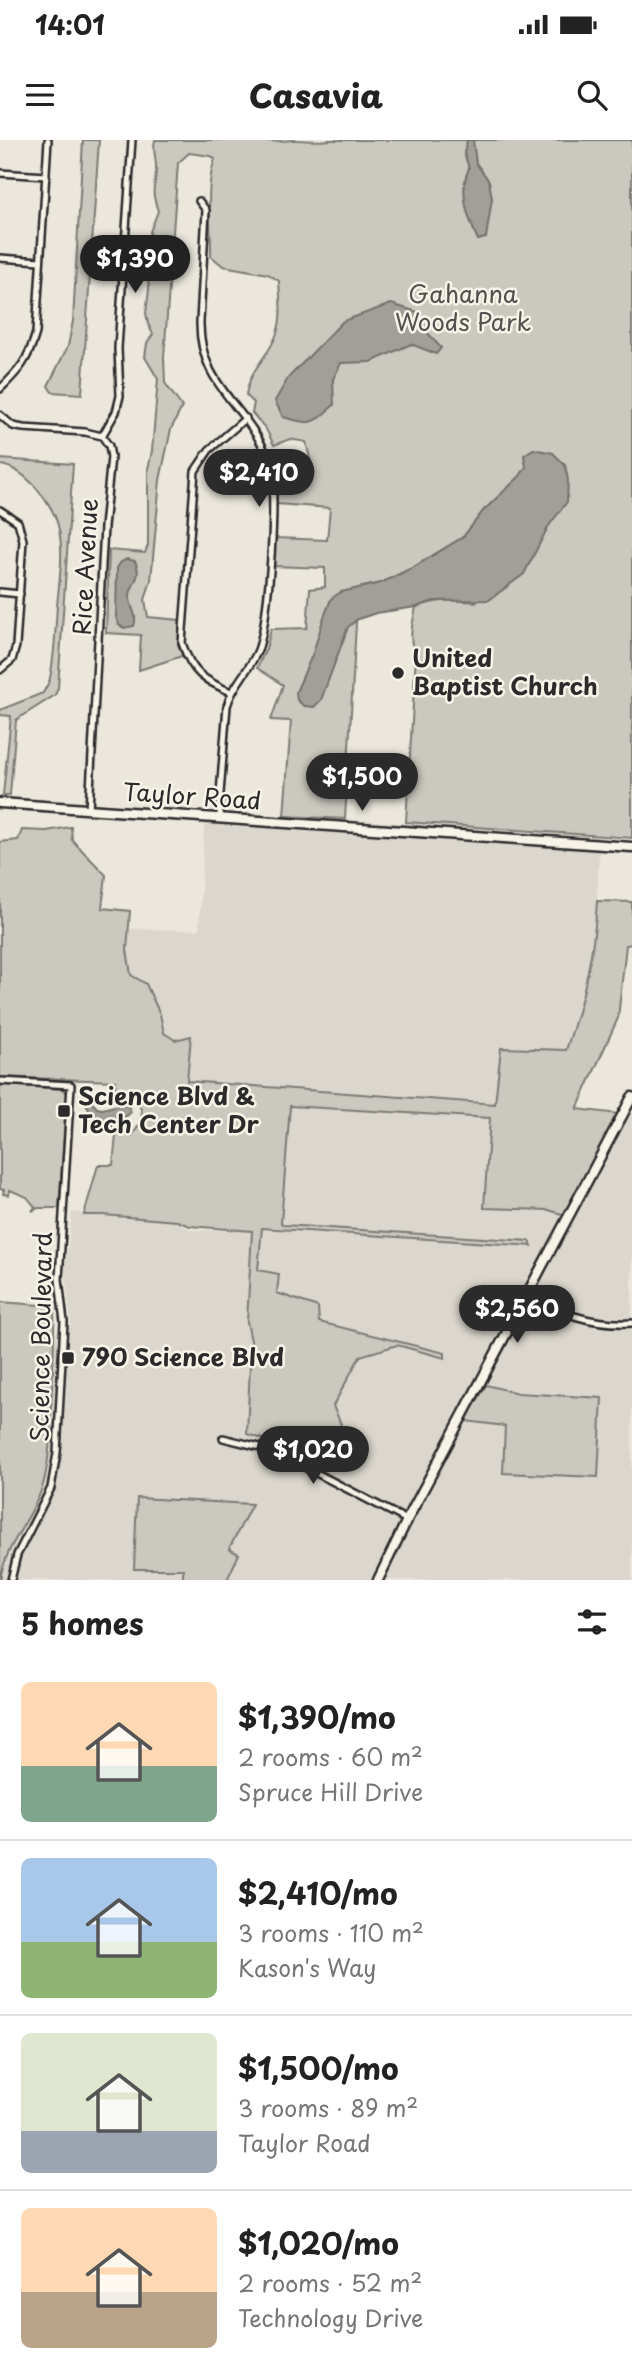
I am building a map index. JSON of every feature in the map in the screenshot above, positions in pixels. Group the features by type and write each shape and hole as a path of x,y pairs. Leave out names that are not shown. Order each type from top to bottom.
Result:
{"main road":[{"name":"Taylor Road","path":"0,803 632,847"},
{"path":"378,1580 407,1520 632,1097"}],"street":[{"path":"0,389 19,371 29,356 36,333 48,140"},
{"path":"0,415 13,426 102,436 116,412 120,396 118,348 132,140"},
{"path":"0,173 46,176"},
{"path":"199,201 206,209 200,322 204,357 221,389 246,418 269,459 273,475 265,627 252,663 231,692 224,720 219,806 221,818"},
{"path":"0,258 40,261"},
{"path":"231,692 200,676 187,658 182,643 195,471 209,450 246,418"},
{"name":"Rice Avenue","path":"89,810 104,527 111,457 109,446 102,436"},
{"path":"0,510 18,522 23,540 16,646 12,660 0,670"},
{"path":"0,592 20,594"},
{"name":"Science Boulevard","path":"0,1081 71,1085 59,1279 64,1322 57,1453 51,1488 17,1555 11,1580"},
{"path":"527,1295 570,1317 632,1323"},
{"path":"223,1438 272,1450 407,1520"}],"shaded area":[{"path":"467,140 473,140 476,163 489,181 492,198 486,238 478,240 464,195 469,168 464,153"},
{"path":"391,304 418,312 427,332 441,348 436,354 411,344 371,362 341,363 333,379 334,405 312,421 301,422 283,417 275,401 288,378 343,321"},
{"path":"533,449 553,453 565,465 568,480 567,502 548,527 524,574 489,600 434,601 358,619 348,627 321,700 314,707 304,706 297,700 296,692 313,653 331,599 341,592 381,583 463,537 484,510 519,477 526,467 524,455"},
{"path":"127,559 135,561 138,573 130,594 135,615 134,626 124,628 119,625 116,617 117,568"},
{"path":"205,811 600,836 595,943 582,1004 566,1051 502,1048 496,1104 187,1081 190,1036 175,1040 164,1033 160,1014 131,975 127,950 129,929 199,930"},
{"path":"90,1100 97,1108 123,1104 129,1107 131,1112 122,1120 119,1130 107,1125 88,1126 86,1122 90,1112 86,1103"},
{"path":"632,1104 632,1580 227,1580 239,1554 229,1550 251,1505 183,1569 183,1580 0,1580 13,1539 41,1489 48,1458 55,1333 71,1327 65,1270 72,1212 177,1221 190,1230 252,1231 247,1322 251,1341 247,1434 272,1442 333,1406 360,1356 397,1345 444,1358 319,1322 318,1307 277,1293 258,1270 262,1227 531,1245 530,1240 284,1225 281,1223 290,1105 490,1118 485,1208 549,1210 572,1216","holes":["486,1385 518,1393 602,1398 504,1473 505,1426"]}],"green space":[{"path":"83,140 99,140 82,394 52,392 48,386 68,346 73,321"},
{"name":"Gahanna Woods Park","path":"155,140 632,140 632,838 406,822 416,654 412,631 416,607 445,601 476,602 484,510 463,537 412,568 381,583 358,588 345,819 284,816 291,721 271,720 283,685 257,668 271,629 307,628 310,589 325,587 325,568 272,566 274,538 327,540 330,508 277,504 277,467 312,467 306,442 290,439 274,445 266,429 252,413 254,403 246,395 251,378 278,329 279,281 268,274 223,266 211,256 209,195 215,159 211,156 189,153 178,163 164,357 165,383 182,407 171,429 160,480 151,580 145,600 148,617 180,620 179,640 182,656 139,670 141,635 106,633 109,550 145,553 148,545 148,469 158,379 145,357 147,343 153,334 146,313 149,289 147,268 152,251 150,232 158,211 154,193"},
{"path":"0,459 73,464 58,688 55,695 16,720 10,795 3,795 11,716 0,715 0,710 43,693 49,682 54,654 61,549 59,530 52,510 29,481 20,473 0,465"},
{"path":"71,827 72,840 106,875 102,908 130,911 127,950 131,975 146,984 160,1014 164,1033 175,1040 191,1036 187,1081 495,1104 501,1048 566,1050 587,977 597,901 632,902 632,944 626,945 618,1018 577,1109 619,1114 565,1215 549,1210 484,1208 490,1118 290,1106 281,1223 284,1225 530,1241 532,1246 262,1228 258,1270 279,1274 277,1293 318,1307 319,1322 445,1353 445,1358 397,1345 360,1356 333,1406 341,1424 321,1467 272,1442 247,1434 251,1341 247,1322 252,1231 190,1226 177,1221 84,1215 98,1165 113,1165 116,1135 132,1135 138,1127 142,1114 137,1103 125,1096 116,1095 115,1081 0,1077 0,842 18,840 22,830 46,831"},
{"path":"0,1086 62,1089 67,1093 59,1208 38,1208 32,1211 35,1207 27,1197 10,1190 9,1195 3,1194 4,1190 0,1189"},
{"path":"0,1302 54,1306 54,1357 45,1478 32,1511 13,1543 0,1580"},
{"path":"486,1385 518,1393 602,1398 598,1477 503,1473 505,1426 465,1421"},
{"path":"137,1498 252,1504 229,1549 239,1554 227,1580 183,1580 183,1569 134,1569"}],"place":[{"name":"United Baptist Church","path":"398,673"},
{"name":"Science Blvd & Tech Center Dr","path":"64,1111"},
{"name":"790 Science Blvd","path":"68,1358"}]}
